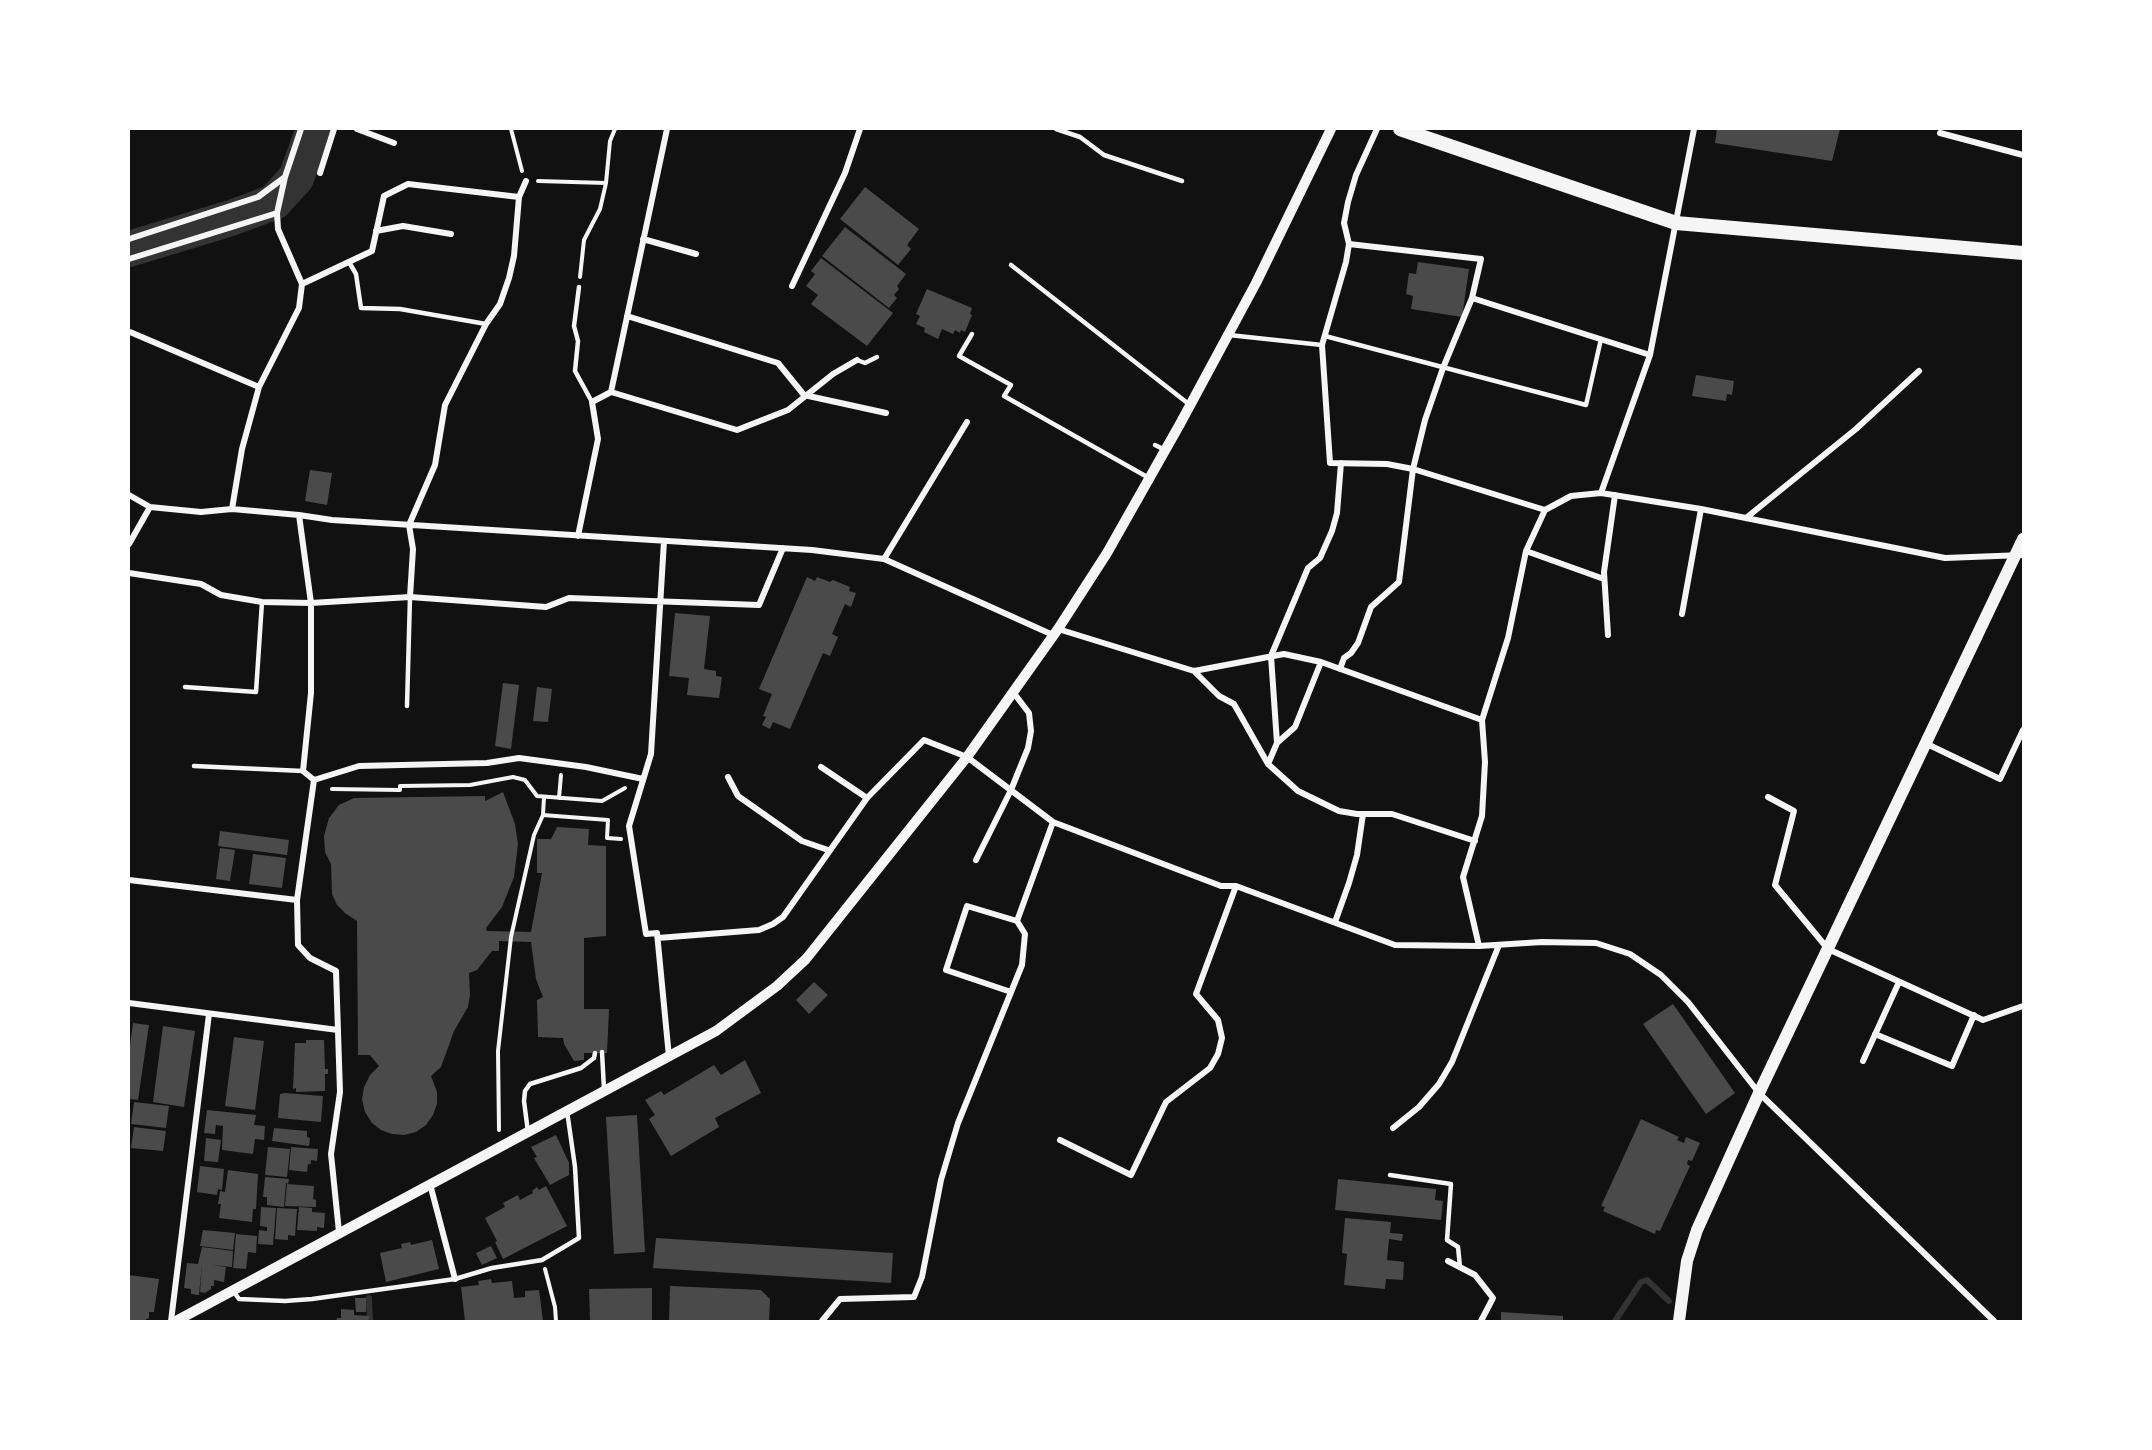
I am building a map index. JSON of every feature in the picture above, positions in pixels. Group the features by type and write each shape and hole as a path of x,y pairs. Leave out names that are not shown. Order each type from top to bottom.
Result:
{"main road":[{"path":"1400,129 1676,223 2023,253"},
{"path":"1679,1321 1687,1261 1697,1230 1759,1093 1926,743 2020,554 2023,539"}],"street":[{"path":"232,509 242,448 259,387 299,309 302,284 278,229 277,212 284,178 301,129"},
{"path":"320,173 334,129"},
{"path":"357,129 394,143"},
{"path":"611,392 667,129"},
{"path":"792,286 845,172 860,129"},
{"path":"176,1321 716,1031 746,1011 806,959 967,757 1056,632 1107,554 1149,478 1160,448 1190,405 1256,283 1331,129"},
{"path":"1377,129 1356,175 1348,202 1344,223 1349,244 1346,262 1322,345 1330,463 1387,464 1413,469 1545,510"},
{"path":"1600,493 1650,355 1694,129"},
{"path":"1940,133 2023,155"},
{"path":"129,239 258,197 284,178"},
{"path":"410,597 413,549 409,525 435,465 445,405 486,324 500,304 509,278 514,256 519,197 526,181"},
{"path":"302,284 372,251 384,196 408,184 519,197"},
{"path":"129,259 277,212"},
{"path":"375,231 403,226 451,234"},
{"path":"643,240 696,254"},
{"path":"1340,669 1344,658 1358,643 1371,607 1399,582 1413,469 1425,420 1443,368 1472,298 1481,259 1349,244"},
{"path":"1472,298 1650,355"},
{"path":"627,316 778,363 804,395 886,413"},
{"path":"130,332 259,387"},
{"path":"578,536 598,439 592,402 611,392 737,430 788,410 804,395 857,360"},
{"path":"1746,518 1856,429 1919,371"},
{"path":"884,559 967,422"},
{"path":"1277,743 1271,656 1308,568 1320,558 1332,531 1337,513 1341,463"},
{"path":"1479,946 1463,877 1482,816 1485,762 1482,720 1508,638 1526,551 1545,510 1571,496 1600,493 1701,509 1945,558 2020,554"},
{"path":"129,495 150,507 201,512 232,509 332,520 783,548 884,559 1056,632 1194,671 1284,654 1321,662 1482,720"},
{"path":"1608,635 1604,579 1615,495"},
{"path":"129,544 150,507"},
{"path":"1682,614 1701,509"},
{"path":"299,515 310,603 311,693 303,771 314,780"},
{"path":"664,541 651,754 629,826 646,934 657,933 658,938 669,1057"},
{"path":"129,573 201,584 221,594 262,602 310,603 410,597 546,607 569,598 759,605 783,548"},
{"path":"1526,551 1604,579"},
{"path":"1268,764 1277,743 1295,727 1321,662"},
{"path":"1194,671 1219,696 1234,704 1268,764 1298,791 1339,811 1392,814 1474,841"},
{"path":"976,860 1011,790 1028,748 1031,731 1029,713 1013,692"},
{"path":"1926,743 2000,779 2023,730"},
{"path":"658,938 759,930 783,917 828,850 867,798 924,740 967,757 1053,822 1221,886 1236,886 1395,945 1479,946 1542,942 1596,944 1630,954 1661,975 1688,1002 1759,1093 1994,1321"},
{"path":"314,780 359,766 487,763 519,758 643,779"},
{"path":"821,767 867,798"},
{"path":"728,777 738,796 802,841 828,850"},
{"path":"314,780 297,900 298,945 310,958 336,971 340,1092 332,1154 339,1232"},
{"path":"1768,797 1794,811 1775,885 1828,949 1983,1020 2023,1006"},
{"path":"1335,922 1357,855 1363,814"},
{"path":"1017,921 1053,822"},
{"path":"129,880 297,900"},
{"path":"1060,1140 1131,1175 1166,1102 1210,1068 1218,1054 1222,1038 1218,1020 1196,994 1236,886"},
{"path":"822,1321 840,1299 914,1297 922,1277 941,1180 958,1123 1022,965 1025,934 1017,921 967,906 946,970 1011,992"},
{"path":"1393,1128 1419,1107 1439,1084 1452,1062 1499,945"},
{"path":"1863,1061 1899,982"},
{"path":"129,1003 338,1030"},
{"path":"171,1321 209,1014"},
{"path":"1875,1034 1952,1066 1974,1015"},
{"path":"430,1184 455,1279"},
{"path":"1448,1261 1475,1275 1493,1298 1481,1321"}],"lane":[{"path":"1056,129 1080,137 1104,155 1182,182"},
{"path":"1080,137 1083,129"},
{"path":"349,262 356,274 361,308 400,309 486,324"},
{"path":"1011,265 1190,405"},
{"path":"579,287 574,326 578,340 575,370 592,402"},
{"path":"972,334 959,356 1011,385 1004,396 1149,478"},
{"path":"1228,335 1322,345"},
{"path":"1325,336 1586,405 1601,339"},
{"path":"857,360 865,363 877,357"},
{"path":"407,706 410,597"},
{"path":"185,687 256,692 262,602"},
{"path":"194,766 303,771"},
{"path":"602,1052 604,1091"},
{"path":"528,1132 524,1101 525,1091 530,1084 581,1068 594,1058 595,1053"},
{"path":"233,1290 239,1299 285,1301 312,1299 455,1279 492,1268 542,1260 579,1238 575,1167 567,1111"},
{"path":"1390,1175 1451,1184 1447,1240 1458,1247 1460,1267"},
{"path":"195,1321 200,1307"}],"path":[{"path":"511,129 526,181 606,183"},
{"path":"579,287 585,240 600,209 606,183 610,141 615,129"},
{"path":"559,798 562,764"},
{"path":"313,792 348,789 400,790 400,786 470,785 513,777 525,780 537,796 602,801 643,779"},
{"path":"499,1131 498,1051 511,937 534,835 543,815 544,797"},
{"path":"543,815 608,820 607,838 631,839"},
{"path":"542,1260 555,1307 556,1321"}],"building":[{"path":"1717,129 1840,129 1832,161 1715,143"},
{"path":"865,187 919,229 907,245 911,249 898,265 840,219"},
{"path":"845,227 906,274 897,286 899,289 894,295 897,298 889,308 822,256"},
{"path":"821,258 893,313 867,346 811,304 818,295 806,286 815,274 811,271"},
{"path":"1418,262 1469,269 1462,317 1411,309 1413,296 1406,294 1409,273 1416,274"},
{"path":"927,289 972,308 970,314 972,315 965,332 961,330 960,333 955,330 953,334 942,329 938,339 924,332 925,328 916,324 920,316 916,314"},
{"path":"1696,375 1734,381 1732,395 1727,394 1726,401 1692,396"},
{"path":"310,470 332,473 327,505 305,501"},
{"path":"807,577 815,581 817,577 830,582 833,580 850,587 849,591 856,593 851,607 845,604 832,634 838,637 830,656 823,653 790,729 773,722 770,729 762,725 766,717 763,716 772,694 759,689"},
{"path":"675,613 710,616 704,669 716,671 716,676 722,677 719,698 687,695 689,678 669,676"},
{"path":"503,683 519,685 511,749 495,746"},
{"path":"537,687 552,689 548,722 533,721"},
{"path":"503,792 515,824 518,844 514,877 502,907 486,928 487,931 531,932 542,873 537,873 537,839 551,839 557,827 589,829 588,845 606,846 606,936 584,938 584,1009 609,1009 607,1053 584,1053 584,1060 574,1061 563,1038 538,1037 537,1000 543,997 536,979 531,942 499,941 499,951 492,951 477,970 469,973 468,1007 454,1031 441,1067 431,1076 437,1092 437,1104 433,1115 426,1125 416,1132 404,1135 392,1134 372,1123 365,1112 362,1099 364,1087 370,1075 379,1066 370,1055 358,1055 357,921 337,905 332,894 331,864 325,852 324,836 329,818 339,805 354,798 485,796 485,801"},
{"path":"220,831 289,840 287,855 218,846"},
{"path":"220,848 235,850 230,881 216,879"},
{"path":"253,854 286,858 282,888 249,884"},
{"path":"814,982 828,995 809,1014 796,1000"},
{"path":"1673,1004 1735,1093 1706,1114 1643,1024"},
{"path":"133,1023 149,1025 138,1100 129,1099 129,1052"},
{"path":"163,1026 195,1031 184,1107 153,1102"},
{"path":"234,1037 264,1041 255,1110 225,1106"},
{"path":"306,1040 324,1040 325,1069 328,1069 328,1074 325,1074 325,1091 296,1092 296,1088 293,1089 295,1043 306,1043"},
{"path":"745,1060 761,1093 715,1118 719,1127 671,1156 649,1119 655,1115 645,1100 661,1091 664,1095 714,1065 721,1075"},
{"path":"280,1094 323,1096 321,1122 278,1118"},
{"path":"134,1102 169,1106 166,1128 131,1124"},
{"path":"207,1110 256,1115 254,1125 265,1126 264,1140 255,1139 253,1154 222,1150 223,1126 216,1125 215,1134 204,1133"},
{"path":"637,1115 645,1252 614,1254 606,1117"},
{"path":"1641,1119 1679,1137 1677,1140 1684,1143 1686,1137 1700,1143 1692,1161 1688,1160 1687,1164 1690,1166 1660,1231 1656,1230 1655,1234 1603,1211 1605,1207 1601,1206"},
{"path":"134,1127 166,1131 163,1151 131,1148"},
{"path":"274,1128 307,1131 307,1137 310,1138 309,1146 272,1141"},
{"path":"556,1135 569,1163 569,1175 550,1185 534,1158 537,1157 531,1147"},
{"path":"206,1138 221,1140 218,1162 204,1161"},
{"path":"268,1147 290,1149 287,1177 265,1175"},
{"path":"291,1147 318,1149 317,1161 311,1160 307,1172 289,1170"},
{"path":"200,1166 224,1169 222,1190 218,1189 217,1195 197,1192"},
{"path":"228,1170 258,1174 256,1209 253,1209 252,1222 219,1218 220,1191 225,1192"},
{"path":"265,1177 289,1179 288,1184 286,1183 284,1207 267,1205 267,1197 263,1197"},
{"path":"1338,1179 1436,1189 1435,1200 1443,1201 1441,1220 1335,1210"},
{"path":"287,1184 314,1186 313,1199 316,1200 316,1207 285,1206"},
{"path":"546,1186 567,1226 503,1259 485,1218 505,1207 503,1203 518,1195 520,1200 533,1193 532,1191 537,1187 539,1190"},
{"path":"261,1207 276,1208 273,1245 258,1244 259,1230 267,1231 267,1227 260,1226"},
{"path":"299,1207 312,1208 312,1212 325,1213 324,1228 317,1227 317,1231 297,1230"},
{"path":"277,1208 297,1209 295,1236 288,1235 288,1240 275,1239"},
{"path":"1345,1218 1391,1222 1390,1233 1403,1234 1402,1241 1389,1239 1387,1260 1404,1262 1403,1280 1386,1279 1385,1289 1344,1285 1347,1254 1342,1253"},
{"path":"203,1230 235,1233 233,1250 200,1246"},
{"path":"236,1234 257,1236 256,1253 248,1252 246,1269 233,1268"},
{"path":"656,1238 893,1253 891,1283 653,1268"},
{"path":"432,1240 439,1269 386,1282 380,1253 402,1248 401,1244 410,1242 411,1245"},
{"path":"491,1246 497,1258 482,1265 476,1253"},
{"path":"202,1247 233,1251 232,1267 212,1265 226,1267 224,1282 214,1280 214,1286 211,1286 211,1289 205,1293 200,1292 202,1264 199,1295 191,1294 191,1289 184,1288 187,1263 198,1264"},
{"path":"129,1275 159,1279 154,1312 149,1312 149,1318 143,1321 129,1321"},
{"path":"491,1279 492,1283 512,1281 514,1298 525,1297 525,1291 539,1290 543,1321 465,1321 461,1287 479,1285 478,1281"},
{"path":"670,1286 761,1290 770,1299 769,1321 669,1321"},
{"path":"652,1288 652,1321 590,1321 589,1289"},
{"path":"355,1298 366,1298 366,1312 356,1312"},
{"path":"341,1309 354,1310 354,1315 369,1316 368,1321 336,1321 337,1318 341,1318"},
{"path":"1501,1312 1563,1316 1563,1321 1501,1321"}],"waterway":[{"path":"129,249 231,218 274,202 296,178 314,129"},
{"path":"1615,1321 1641,1282 1647,1280 1669,1301"},
{"path":"369,1298 370,1321"}]}
